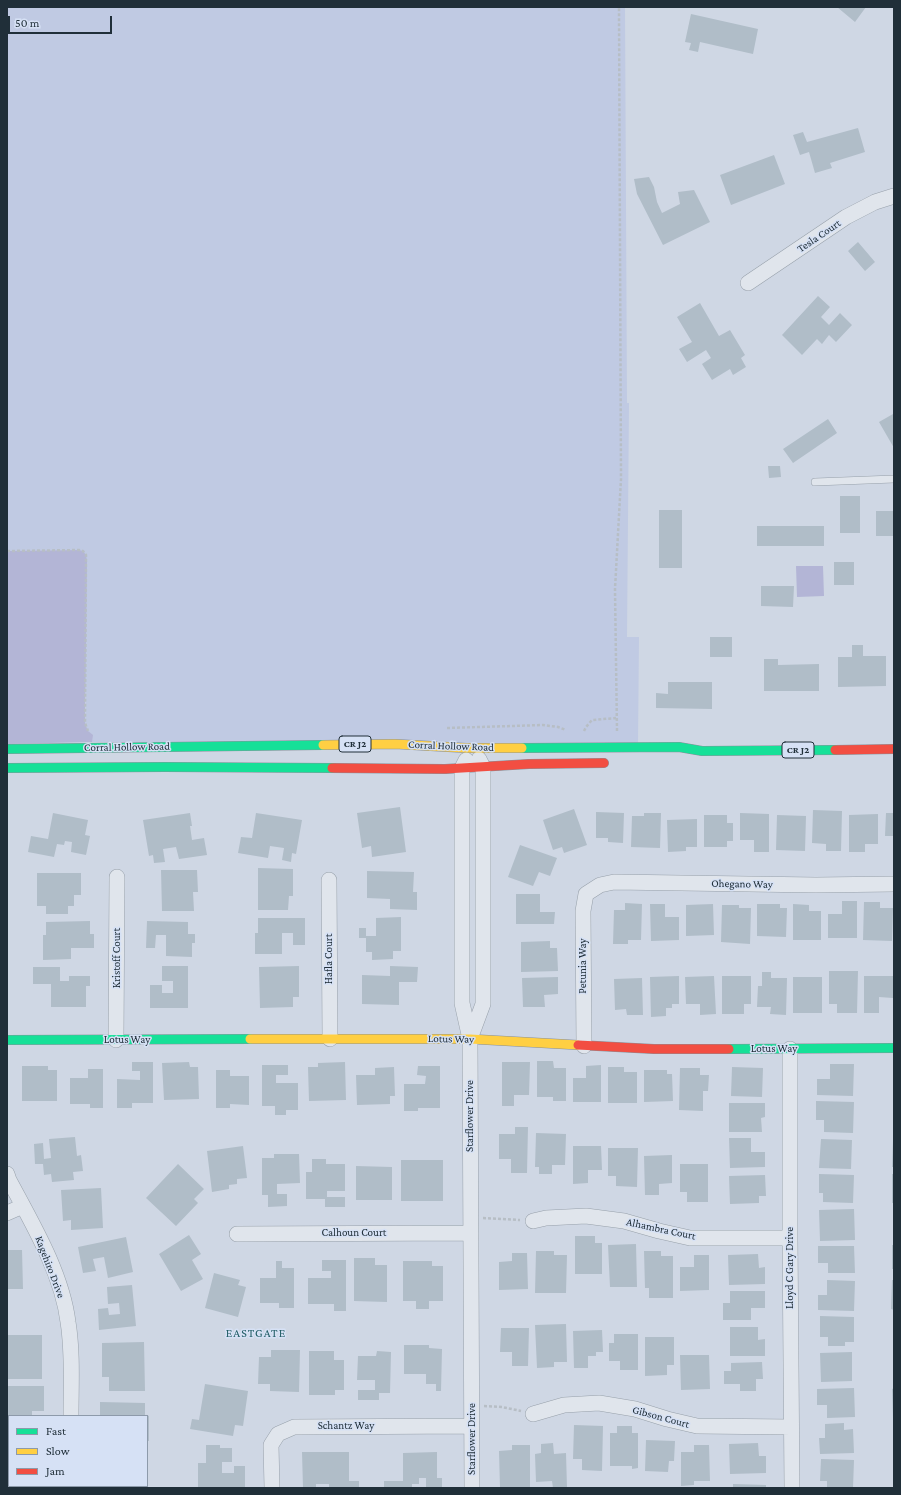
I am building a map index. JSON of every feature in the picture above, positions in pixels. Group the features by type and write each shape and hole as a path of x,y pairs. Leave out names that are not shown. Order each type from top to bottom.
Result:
{"main road":[{"name":"Corral Hollow Road","path":"7,748 395,744 473,748 678,747 702,751 894,749"},
{"path":"684,757 702,751"},
{"path":"7,768 462,768 529,764 615,763"},
{"name":"Lotus Way","path":"7,1040 470,1039 654,1049 894,1048"}],"street":[{"name":"Tesla Court","path":"748,283 846,217 875,202 894,196"},
{"path":"7,756 34,754 145,754 182,746"},
{"name":"Starflower Drive","path":"472,1488 470,1039 484,1004 483,767 473,748"},
{"path":"470,1039 462,1003 462,768 473,748"},
{"path":"7,782 16,774 31,768"},
{"name":"Kristoff Court","path":"116,1040 117,877"},
{"name":"Hafla Court","path":"329,880 330,1039"},
{"name":"Ohegano Way","path":"592,889 600,885 614,882 816,885 894,884"},
{"name":"Petunia Way","path":"584,1046 582,911 586,894 592,889"},
{"name":"Lloyd C Gary Drive","path":"790,1048 792,1488"},
{"name":"Kagehiro Drive","path":"7,1174 35,1228 61,1288 68,1322 71,1353 71,1415"},
{"path":"7,1213 23,1206"},
{"name":"Alhambra Court","path":"533,1220 586,1216 624,1222 690,1238 790,1238"},
{"name":"Calhoun Court","path":"237,1234 470,1233"},
{"name":"Gibson Court","path":"533,1414 564,1405 599,1403 635,1408 667,1419 697,1426 791,1427"},
{"name":"Schantz Way","path":"272,1488 271,1446 278,1434 294,1427 472,1426"}],"lane":[{"path":"815,482 894,479"}],"path":[{"path":"618,748 616,718 615,589 621,479 619,7"},
{"path":"7,551 79,550 83,551 86,555 87,624 85,723 88,732 92,735"},
{"path":"578,748 586,727 592,720 616,718"},
{"path":"442,728 543,725 558,726 569,732"},
{"path":"470,1218 533,1220"},
{"path":"472,1406 502,1407 533,1414"}],"shaded area":[{"path":"7,7 625,7 627,403 629,403 627,637 639,637 638,744 92,742 85,723 86,703 79,550 7,551"},
{"path":"7,551 83,551 86,555 87,561 85,723 88,731 93,735 92,742 7,744"},
{"path":"796,566 823,566 824,596 797,597"}],"building":[{"path":"837,7 866,7 855,22"},
{"path":"691,14 758,29 753,54 700,42 698,52 689,50 691,43 685,42"},
{"path":"858,128 865,152 830,163 832,168 815,173 809,152 800,155 793,135 803,132 807,142"},
{"path":"774,155 785,184 731,205 720,175"},
{"path":"649,177 654,187 657,202 662,213 680,204 678,192 694,190 710,222 663,245 637,194 634,179"},
{"path":"858,242 875,262 865,271 848,251"},
{"path":"818,296 830,307 821,317 829,325 840,313 852,325 836,342 829,335 822,344 817,339 802,355 782,335"},
{"path":"700,303 719,336 730,330 745,355 741,358 746,367 733,375 730,369 712,380 702,364 711,358 706,350 687,362 679,349 692,342 677,317"},
{"path":"893,414 894,415 894,448 879,422"},
{"path":"828,419 837,433 793,463 783,449"},
{"path":"768,466 780,466 781,477 769,478"},
{"path":"840,496 860,496 860,533 840,533"},
{"path":"659,510 682,510 682,568 659,568"},
{"path":"876,511 894,511 894,536 876,536"},
{"path":"757,526 824,526 824,546 757,546"},
{"path":"834,562 854,562 854,585 834,585"},
{"path":"761,586 794,586 793,607 761,606"},
{"path":"710,637 732,637 732,657 710,657"},
{"path":"852,645 863,645 863,656 886,656 886,686 838,687 838,657 852,657"},
{"path":"764,659 778,659 778,665 819,664 819,691 764,691"},
{"path":"668,682 712,682 712,709 656,708 656,693 668,694"},
{"path":"400,807 406,852 372,857 371,846 362,848 357,813"},
{"path":"574,809 587,845 564,853 562,847 553,850 543,820"},
{"path":"813,810 842,811 841,851 826,851 826,844 812,843"},
{"path":"596,812 624,813 623,843 608,842 608,838 596,838"},
{"path":"53,813 88,820 85,835 90,836 86,855 71,852 72,842 65,841 64,845 57,844 54,857 28,852 31,836 48,839"},
{"path":"190,813 192,840 204,838 207,855 179,859 176,847 163,849 165,862 154,863 153,855 149,856 143,820"},
{"path":"256,813 302,820 296,854 292,853 291,862 282,860 284,848 270,846 268,858 238,853 241,837 252,838"},
{"path":"644,813 661,813 660,848 631,847 632,816 644,816"},
{"path":"740,813 769,814 769,852 754,852 754,840 740,840"},
{"path":"886,813 894,813 894,836 885,836"},
{"path":"878,814 878,844 865,844 865,852 849,852 849,815"},
{"path":"704,815 727,815 727,823 733,823 733,841 727,841 727,847 704,847"},
{"path":"777,815 806,816 805,851 776,850"},
{"path":"697,819 697,847 686,847 686,851 668,852 667,820"},
{"path":"520,845 557,858 550,876 539,872 533,886 508,877"},
{"path":"258,868 293,869 293,896 289,896 288,910 258,910"},
{"path":"161,870 197,870 198,892 193,892 194,911 162,911"},
{"path":"367,871 414,872 413,892 417,892 417,910 390,909 390,899 367,898"},
{"path":"37,873 81,873 81,895 74,895 74,906 68,906 68,914 46,914 46,906 37,906"},
{"path":"516,894 540,894 540,912 555,912 554,924 516,924"},
{"path":"842,901 857,901 857,938 828,938 828,914 842,914"},
{"path":"864,902 880,902 880,908 893,908 892,941 863,940"},
{"path":"625,903 642,904 641,940 628,940 628,944 613,944 614,910 625,910"},
{"path":"650,904 665,904 665,917 679,917 679,940 651,941"},
{"path":"713,904 714,935 686,936 686,905"},
{"path":"757,904 780,904 780,908 787,908 786,937 757,936"},
{"path":"793,904 809,905 809,911 821,911 821,940 793,940"},
{"path":"722,905 739,905 739,908 751,908 750,944 721,942"},
{"path":"401,917 401,951 393,951 393,959 372,960 372,952 366,952 366,938 359,938 359,928 366,928 366,936 376,936 376,918"},
{"path":"258,918 305,918 305,945 293,945 293,933 282,933 282,954 255,954 255,933 258,933"},
{"path":"90,921 90,934 94,934 94,948 71,948 71,959 43,960 43,935 46,935 46,922"},
{"path":"147,921 188,922 188,934 195,934 195,943 192,943 192,957 166,956 166,935 156,935 155,948 146,948"},
{"path":"550,941 550,948 557,948 558,971 521,972 521,942"},
{"path":"162,966 188,966 188,1008 150,1008 150,985 162,985 162,993 173,993 173,981 162,981"},
{"path":"299,966 299,997 293,997 293,1007 260,1008 259,967"},
{"path":"390,966 418,967 417,982 399,982 399,1005 362,1004 362,975 390,976"},
{"path":"33,967 60,967 60,981 69,981 69,976 90,976 90,986 86,986 86,1007 51,1007 51,984 33,984"},
{"path":"829,971 858,971 857,1013 837,1013 837,1004 829,1004"},
{"path":"762,972 771,972 771,978 787,978 786,1015 770,1014 771,1007 757,1007 758,986 762,986"},
{"path":"679,976 679,1004 672,1004 672,1008 666,1008 666,1016 651,1017 650,977"},
{"path":"714,976 716,1014 700,1015 700,1004 686,1004 685,977"},
{"path":"722,976 751,976 751,1004 744,1004 744,1014 722,1014"},
{"path":"864,976 893,976 893,998 879,997 879,1013 864,1013"},
{"path":"558,977 558,994 544,995 545,1007 523,1007 522,978"},
{"path":"793,977 822,977 822,1013 793,1013"},
{"path":"642,978 643,1015 627,1015 626,1009 615,1010 614,979"},
{"path":"537,1061 553,1061 554,1068 566,1068 566,1101 553,1101 553,1097 537,1097"},
{"path":"132,1062 153,1062 153,1103 132,1103 132,1108 117,1108 117,1079 140,1080 140,1071 132,1071"},
{"path":"189,1062 190,1067 198,1067 199,1099 164,1100 162,1063"},
{"path":"345,1062 346,1100 309,1101 308,1067 318,1067 318,1063"},
{"path":"502,1062 530,1062 529,1095 514,1095 514,1106 502,1106"},
{"path":"830,1064 854,1064 853,1096 817,1095 817,1079 830,1079"},
{"path":"262,1065 288,1065 288,1075 276,1075 276,1083 298,1083 298,1110 286,1110 286,1115 275,1115 275,1106 262,1106"},
{"path":"601,1065 601,1102 573,1102 573,1078 586,1078 586,1066"},
{"path":"22,1066 48,1066 48,1070 57,1070 57,1101 22,1101"},
{"path":"418,1066 440,1066 440,1108 418,1108 418,1111 404,1111 404,1084 425,1084 426,1076 417,1075"},
{"path":"394,1067 395,1096 390,1096 390,1104 357,1105 356,1075 375,1075 375,1068"},
{"path":"608,1067 624,1067 624,1072 637,1072 637,1103 608,1103"},
{"path":"732,1067 763,1068 762,1097 731,1096"},
{"path":"680,1068 700,1068 700,1075 709,1075 708,1091 703,1091 703,1111 679,1110"},
{"path":"88,1069 103,1069 103,1108 90,1108 90,1104 70,1104 70,1078 88,1078"},
{"path":"216,1070 230,1070 230,1076 249,1076 249,1105 230,1104 230,1108 216,1108"},
{"path":"644,1070 667,1070 667,1074 672,1074 673,1101 644,1102"},
{"path":"816,1101 854,1102 853,1133 824,1132 824,1120 816,1120"},
{"path":"729,1103 765,1103 765,1117 761,1118 762,1132 729,1132"},
{"path":"515,1127 528,1127 527,1173 511,1173 511,1159 499,1159 499,1134 515,1134"},
{"path":"536,1133 566,1134 565,1165 552,1165 552,1174 539,1174 539,1167 535,1167"},
{"path":"75,1137 77,1156 81,1155 83,1171 73,1172 74,1180 52,1182 51,1174 44,1175 43,1164 35,1164 34,1144 43,1143 44,1159 51,1158 49,1139"},
{"path":"729,1138 751,1138 751,1152 765,1152 765,1167 730,1168"},
{"path":"821,1139 852,1140 851,1169 819,1168"},
{"path":"893,1140 894,1167 892,1167"},
{"path":"243,1146 247,1178 237,1179 237,1184 229,1185 229,1189 212,1192 207,1151"},
{"path":"573,1146 601,1146 602,1170 588,1170 588,1183 573,1184"},
{"path":"608,1148 638,1148 637,1187 616,1186 616,1176 608,1176"},
{"path":"274,1154 299,1154 300,1183 277,1184 277,1194 287,1194 287,1206 268,1207 268,1195 262,1195 262,1158 274,1158"},
{"path":"672,1155 672,1183 659,1184 659,1195 645,1195 644,1156"},
{"path":"312,1159 326,1159 326,1164 345,1164 345,1191 327,1191 327,1197 345,1197 345,1207 325,1207 325,1199 306,1199 306,1172 312,1172"},
{"path":"401,1160 443,1160 443,1201 401,1201"},
{"path":"178,1164 204,1189 194,1199 198,1203 176,1226 146,1198"},
{"path":"680,1164 708,1164 708,1202 687,1202 687,1192 680,1192"},
{"path":"356,1166 392,1167 392,1200 356,1200"},
{"path":"819,1174 854,1175 853,1203 823,1202 823,1193 819,1193"},
{"path":"892,1174 894,1174 894,1203 892,1203"},
{"path":"765,1175 766,1196 759,1196 759,1203 730,1204 729,1176"},
{"path":"101,1188 103,1228 71,1230 71,1220 63,1221 61,1190"},
{"path":"854,1209 855,1240 820,1241 819,1210"},
{"path":"189,1235 201,1254 192,1260 203,1279 181,1291 159,1254"},
{"path":"575,1236 595,1236 595,1243 602,1243 602,1274 575,1274"},
{"path":"126,1237 133,1272 108,1278 104,1257 93,1259 96,1271 83,1273 78,1247"},
{"path":"636,1244 637,1287 610,1287 608,1245"},
{"path":"892,1245 894,1245 894,1269 892,1269"},
{"path":"818,1246 854,1246 855,1273 828,1273 828,1263 818,1263"},
{"path":"7,1250 22,1250 23,1289 7,1289"},
{"path":"536,1251 554,1251 554,1255 567,1255 566,1293 535,1293"},
{"path":"644,1251 661,1251 661,1256 673,1256 673,1298 649,1298 649,1288 645,1288"},
{"path":"512,1253 527,1253 528,1289 499,1290 499,1262 512,1261"},
{"path":"758,1254 759,1268 765,1267 765,1284 729,1285 728,1255"},
{"path":"694,1255 709,1255 709,1290 680,1291 680,1267 694,1267"},
{"path":"354,1258 375,1258 375,1265 387,1265 387,1302 354,1301"},
{"path":"322,1260 346,1260 346,1311 334,1311 334,1304 308,1304 308,1278 331,1278 331,1271 322,1271"},
{"path":"276,1261 282,1261 282,1268 294,1268 294,1308 279,1308 279,1303 260,1303 260,1278 276,1278"},
{"path":"403,1261 432,1261 432,1266 443,1266 443,1301 429,1301 429,1309 416,1309 416,1301 403,1301"},
{"path":"214,1273 240,1280 238,1285 246,1287 238,1317 205,1308"},
{"path":"827,1280 855,1281 854,1311 818,1310 818,1295 827,1295"},
{"path":"892,1280 894,1280 894,1310 891,1309"},
{"path":"132,1285 136,1326 99,1330 98,1309 108,1308 109,1315 120,1314 119,1303 108,1304 107,1287"},
{"path":"730,1291 765,1291 765,1308 751,1308 751,1320 723,1320 723,1303 730,1303"},
{"path":"820,1316 854,1317 854,1342 845,1342 845,1346 828,1346 828,1337 820,1337"},
{"path":"566,1324 567,1362 554,1362 554,1367 537,1368 535,1325"},
{"path":"730,1327 758,1327 758,1340 765,1339 765,1356 730,1356"},
{"path":"501,1328 529,1328 528,1366 512,1366 512,1352 500,1352"},
{"path":"602,1330 603,1352 596,1352 596,1356 588,1356 588,1368 574,1368 573,1331"},
{"path":"614,1334 638,1334 638,1370 620,1370 620,1361 609,1361 609,1343 614,1343"},
{"path":"7,1335 42,1335 42,1379 7,1379"},
{"path":"645,1337 674,1337 674,1365 667,1365 667,1375 645,1376"},
{"path":"144,1342 145,1391 109,1391 109,1377 102,1377 102,1343"},
{"path":"404,1345 429,1345 429,1348 442,1349 441,1391 436,1391 436,1384 426,1384 426,1374 404,1374"},
{"path":"271,1350 300,1350 299,1392 270,1391 270,1384 258,1384 259,1357 271,1357"},
{"path":"309,1351 334,1351 334,1360 344,1360 344,1390 335,1390 335,1395 309,1395"},
{"path":"377,1351 391,1352 390,1393 379,1393 379,1400 358,1400 358,1390 375,1390 375,1380 357,1380 358,1356 376,1356"},
{"path":"852,1352 852,1381 821,1382 820,1353"},
{"path":"680,1355 709,1355 710,1389 681,1390"},
{"path":"762,1362 763,1379 756,1379 756,1391 740,1391 740,1384 724,1384 724,1371 731,1371 731,1363"},
{"path":"205,1384 248,1391 243,1426 235,1425 233,1436 190,1429 192,1419 199,1420"},
{"path":"7,1386 44,1386 44,1411 32,1411 32,1415 8,1415 7,1429"},
{"path":"854,1388 855,1417 827,1418 827,1405 817,1405 817,1389"},
{"path":"894,1388 894,1418 893,1418 892,1389"},
{"path":"100,1402 145,1403 145,1415 100,1415"},
{"path":"148,1416 149,1416 148,1441"},
{"path":"844,1423 844,1430 853,1429 854,1453 820,1454 819,1438 825,1438 825,1424"},
{"path":"574,1425 603,1426 602,1471 582,1470 582,1459 573,1459"},
{"path":"617,1426 632,1426 632,1433 638,1433 638,1468 632,1469 632,1466 610,1466 610,1433 617,1433"},
{"path":"7,1438 8,1438 8,1478"},
{"path":"646,1440 675,1441 674,1461 669,1461 668,1472 645,1471"},
{"path":"553,1443 554,1454 566,1453 567,1488 553,1488 552,1481 536,1482 535,1454 541,1453 541,1444"},
{"path":"758,1443 759,1456 766,1456 766,1473 730,1474 729,1444"},
{"path":"206,1445 220,1445 220,1448 232,1448 232,1462 222,1462 222,1473 234,1473 234,1466 245,1466 245,1488 198,1488 198,1463 206,1463"},
{"path":"512,1445 530,1445 530,1487 500,1488 499,1451 512,1450"},
{"path":"694,1445 709,1445 710,1481 694,1481 694,1485 681,1486 681,1452 694,1452"},
{"path":"302,1452 349,1452 349,1481 359,1481 359,1488 329,1488 329,1484 316,1484 316,1488 303,1488"},
{"path":"437,1452 437,1478 442,1478 442,1488 426,1488 426,1478 419,1478 419,1484 412,1484 412,1488 384,1488 384,1481 403,1481 403,1453"},
{"path":"821,1459 854,1460 853,1488 827,1488 827,1481 820,1481"},
{"path":"733,1484 766,1485 766,1488 733,1488"},
{"path":"101,1487 142,1487 142,1488"}],"traffic: fast":[{"path":"7,749 323,745"},
{"path":"522,748 679,747 702,751 835,750"},
{"path":"7,768 332,768"},
{"path":"7,1040 250,1039"},
{"path":"729,1049 894,1048"}],"traffic: slow":[{"path":"323,745 395,744 466,748 522,748"},
{"path":"250,1039 470,1039 578,1045"}],"traffic: jam":[{"path":"835,750 894,749"},
{"path":"332,768 445,769 529,764 604,763"},
{"path":"578,1045 654,1049 729,1049"}],"district":[{"name":"EASTGATE","path":"256,1333"}]}
